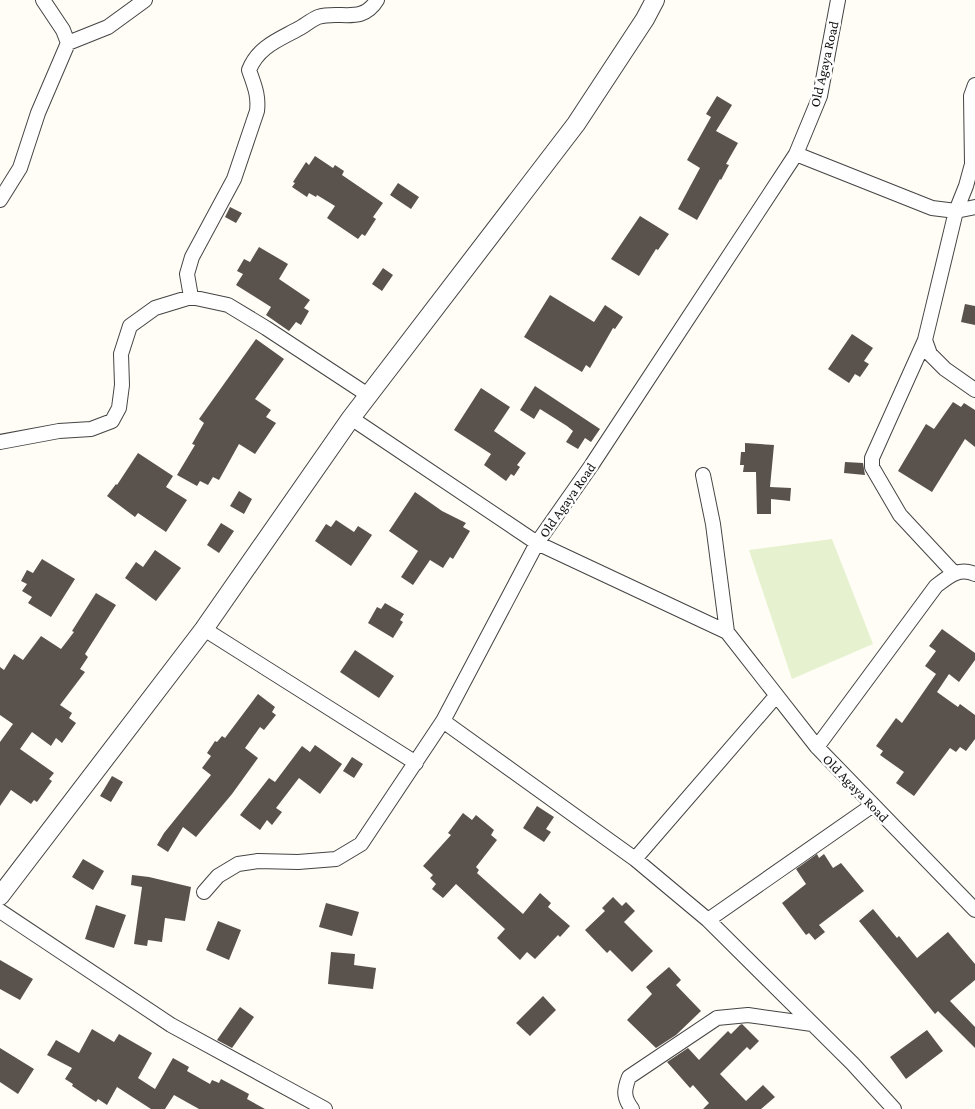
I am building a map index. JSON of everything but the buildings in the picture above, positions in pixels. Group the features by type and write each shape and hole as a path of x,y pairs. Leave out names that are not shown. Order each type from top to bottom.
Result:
{"street":[{"path":"43,0 63,30 68,43"},
{"path":"0,200 20,168 38,113 68,43 108,26 145,0"},
{"path":"191,297 187,274 192,258 234,179 257,111 259,101 257,89 249,70 252,61 269,44 283,38 316,18 331,14 354,16 362,14 373,6 377,0"},
{"path":"0,896 204,629 368,395 576,124 646,19 655,0"},
{"name":"Old Agaya Road","path":"838,0 820,96 796,154 591,466 537,544 727,632 817,747 975,910"},
{"path":"954,573 900,515 872,467 872,458 924,340 956,210 974,166 971,96 975,85"},
{"path":"796,154 932,208 956,210 975,207"},
{"path":"0,442 59,431 91,429 112,421 119,408 122,385 121,354 130,326 155,308 191,297 228,305 368,395"},
{"path":"924,340 930,354 945,369 975,390"},
{"path":"204,892 218,876 238,864 258,861 298,862 336,859 361,844 443,722 537,544 351,418"},
{"path":"703,475 713,524 727,632"},
{"path":"817,747 936,586 954,573 970,572 975,574"},
{"path":"204,629 416,763"},
{"path":"635,859 776,696"},
{"path":"443,722 635,859 708,920 894,1109"},
{"path":"708,920 873,805"},
{"path":"0,911 171,1025 325,1109"},
{"path":"632,1109 626,1101 624,1090 629,1077 717,1018 748,1015 812,1024"}],"green space":[{"path":"832,539 873,644 792,679 749,550"}]}
